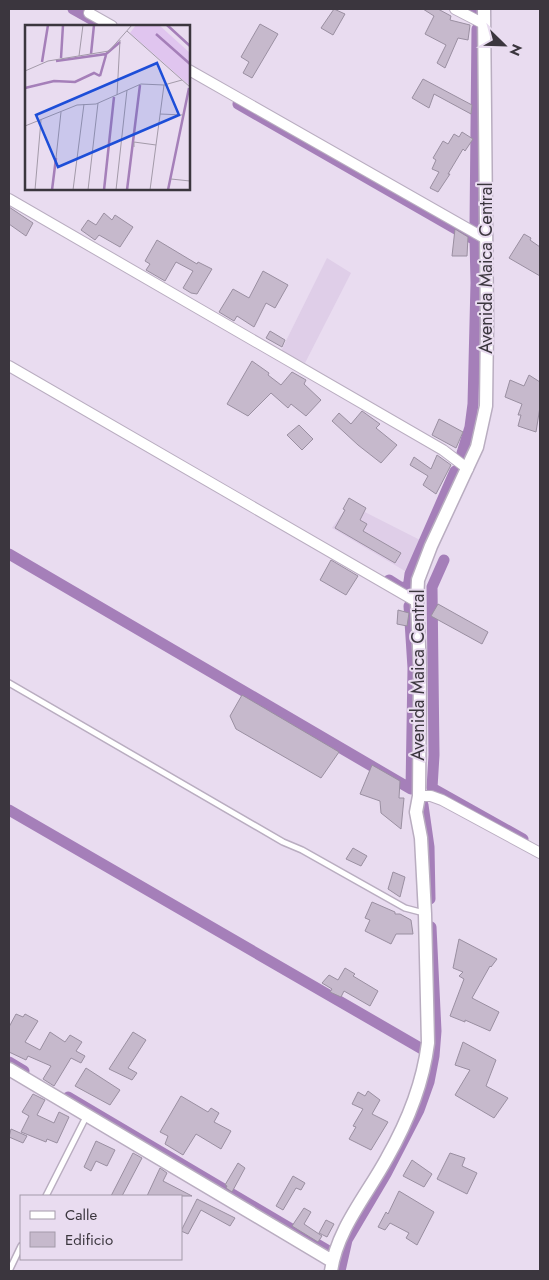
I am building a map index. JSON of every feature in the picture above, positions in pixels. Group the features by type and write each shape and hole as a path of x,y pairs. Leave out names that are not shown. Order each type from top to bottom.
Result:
{"street":[{"path":"455,9 484,24"},
{"name":"Avenida Maica Central","path":"331,1266 339,1238 388,1158 407,1120 421,1080 428,1042 425,914 421,838 416,812 419,796 420,669 418,580 423,565 477,447 486,406 484,9"},
{"path":"89,13 110,25"},
{"path":"190,71 486,239"},
{"path":"9,199 443,450 468,469"},
{"path":"9,366 417,602"},
{"path":"419,796 431,796 442,800 540,853"},
{"path":"9,1069 87,1114 331,1266"}],"lane":[{"path":"9,683 283,842 302,850 405,908 425,914"},
{"path":"46,1195 87,1114"},
{"path":"9,1271 20,1248"}],"shaded area":[{"path":"327,258 351,273 305,363 281,351"},
{"path":"349,504 424,542 410,574 332,528"}],"building":[{"path":"334,9 345,14 333,35 321,28"},
{"path":"423,9 438,9 451,16 450,20 470,25 468,40 458,38 445,68 437,63 446,45 425,34 434,16"},
{"path":"260,24 278,34 252,78 243,73 249,62 241,57"},
{"path":"423,79 472,105 471,114 434,94 429,108 412,98"},
{"path":"462,132 473,139 465,151 463,149 438,192 430,188 439,172 432,169 436,160 433,158 443,141 448,144 454,134 459,137"},
{"path":"9,207 33,223 26,236 9,224"},
{"path":"104,213 112,220 115,215 133,227 120,247 99,235 95,240 81,230 88,220 96,225"},
{"path":"455,229 468,237 467,256 452,256"},
{"path":"524,234 540,247 540,276 509,258"},
{"path":"157,240 197,264 198,262 212,269 197,294 183,288 193,271 176,262 165,281 146,270 150,264 145,261"},
{"path":"263,271 288,285 275,308 266,303 254,327 237,316 234,321 219,312 233,289 249,298"},
{"path":"270,331 285,340 282,347 266,338"},
{"path":"252,361 269,373 268,375 281,385 292,372 306,380 304,384 321,400 306,416 291,404 288,408 271,393 248,416 227,404"},
{"path":"529,375 540,382 540,407 536,432 518,426 521,415 518,415 522,404 505,397 510,380 524,386"},
{"path":"362,411 380,424 376,428 397,445 381,463 332,421 339,413 351,424"},
{"path":"439,419 463,432 456,448 432,435"},
{"path":"299,425 313,439 302,450 287,435"},
{"path":"437,455 451,465 436,494 423,485 428,476 410,465 414,457 431,469"},
{"path":"349,498 366,508 360,520 367,524 363,531 401,553 395,563 335,528"},
{"path":"331,560 358,576 346,595 320,580"},
{"path":"438,604 488,632 482,644 431,616"},
{"path":"398,610 409,613 407,626 397,624"},
{"path":"242,695 339,752 321,778 236,729 230,716"},
{"path":"372,765 400,781 399,798 404,798 401,829 381,813 380,801 360,794"},
{"path":"353,848 367,856 361,866 346,859"},
{"path":"393,872 405,877 400,897 388,889"},
{"path":"372,902 411,920 413,934 396,934 391,944 365,931 370,920 365,918"},
{"path":"459,939 497,959 490,966 472,998 499,1012 490,1031 465,1020 465,1022 450,1016 464,979 459,976 463,972 453,968"},
{"path":"345,968 355,974 353,976 378,991 370,1006 344,991 341,997 330,992 332,989 322,983 329,975 338,980"},
{"path":"16,1014 23,1017 25,1014 38,1021 25,1042 40,1050 50,1032 65,1042 70,1035 82,1042 76,1051 85,1056 81,1063 71,1058 54,1086 43,1079 51,1066 28,1056 26,1060 9,1052 9,1027"},
{"path":"133,1032 146,1040 128,1068 137,1073 132,1080 109,1069"},
{"path":"463,1042 496,1060 486,1086 508,1098 494,1118 455,1095 470,1070 455,1065"},
{"path":"86,1068 120,1090 110,1105 75,1086"},
{"path":"368,1091 380,1100 372,1114 388,1122 371,1150 349,1139 356,1127 353,1126 363,1109 352,1104 358,1092 365,1096"},
{"path":"33,1094 45,1100 37,1115 54,1123 59,1112 69,1117 57,1143 47,1139 46,1142 21,1132 29,1116 22,1112"},
{"path":"181,1096 208,1112 211,1108 219,1113 214,1122 231,1131 221,1149 196,1134 183,1155 165,1144 168,1136 160,1132"},
{"path":"11,1129 27,1136 23,1143 9,1137"},
{"path":"96,1141 115,1150 107,1166 96,1161 91,1171 84,1167"},
{"path":"133,1153 142,1158 123,1195 112,1195"},
{"path":"450,1153 465,1158 462,1166 477,1173 467,1194 437,1179"},
{"path":"412,1160 432,1174 424,1187 403,1176"},
{"path":"238,1163 245,1168 232,1192 225,1185"},
{"path":"160,1168 167,1173 163,1181 192,1196 182,1195 147,1195"},
{"path":"293,1176 305,1183 301,1190 296,1188 283,1210 276,1206"},
{"path":"399,1191 434,1212 417,1245 406,1238 409,1233 390,1223 385,1230 378,1227 386,1212 388,1214"},
{"path":"197,1199 235,1218 230,1226 201,1210 188,1234 182,1231"},
{"path":"304,1208 311,1212 304,1224 322,1236 318,1242 292,1226"},
{"path":"326,1220 334,1224 327,1237 319,1233"}],"waterway":[{"path":"73,9 98,23"},
{"path":"468,9 476,13 476,9"},
{"path":"475,225 477,29"},
{"path":"238,104 475,240"},
{"path":"462,453 470,427 473,404 476,283 475,239"},
{"path":"408,589 410,574 455,471"},
{"path":"9,554 411,789"},
{"path":"444,560 432,587 434,755 432,788 523,839"},
{"path":"389,580 400,587 408,588"},
{"path":"409,606 413,668 411,789"},
{"path":"423,805 429,847 430,899"},
{"path":"9,810 422,1049"},
{"path":"340,1271 347,1240 386,1174 419,1110 429,1082 436,1031 431,927"},
{"path":"9,1062 24,1071"},
{"path":"68,1097 327,1250"}]}
